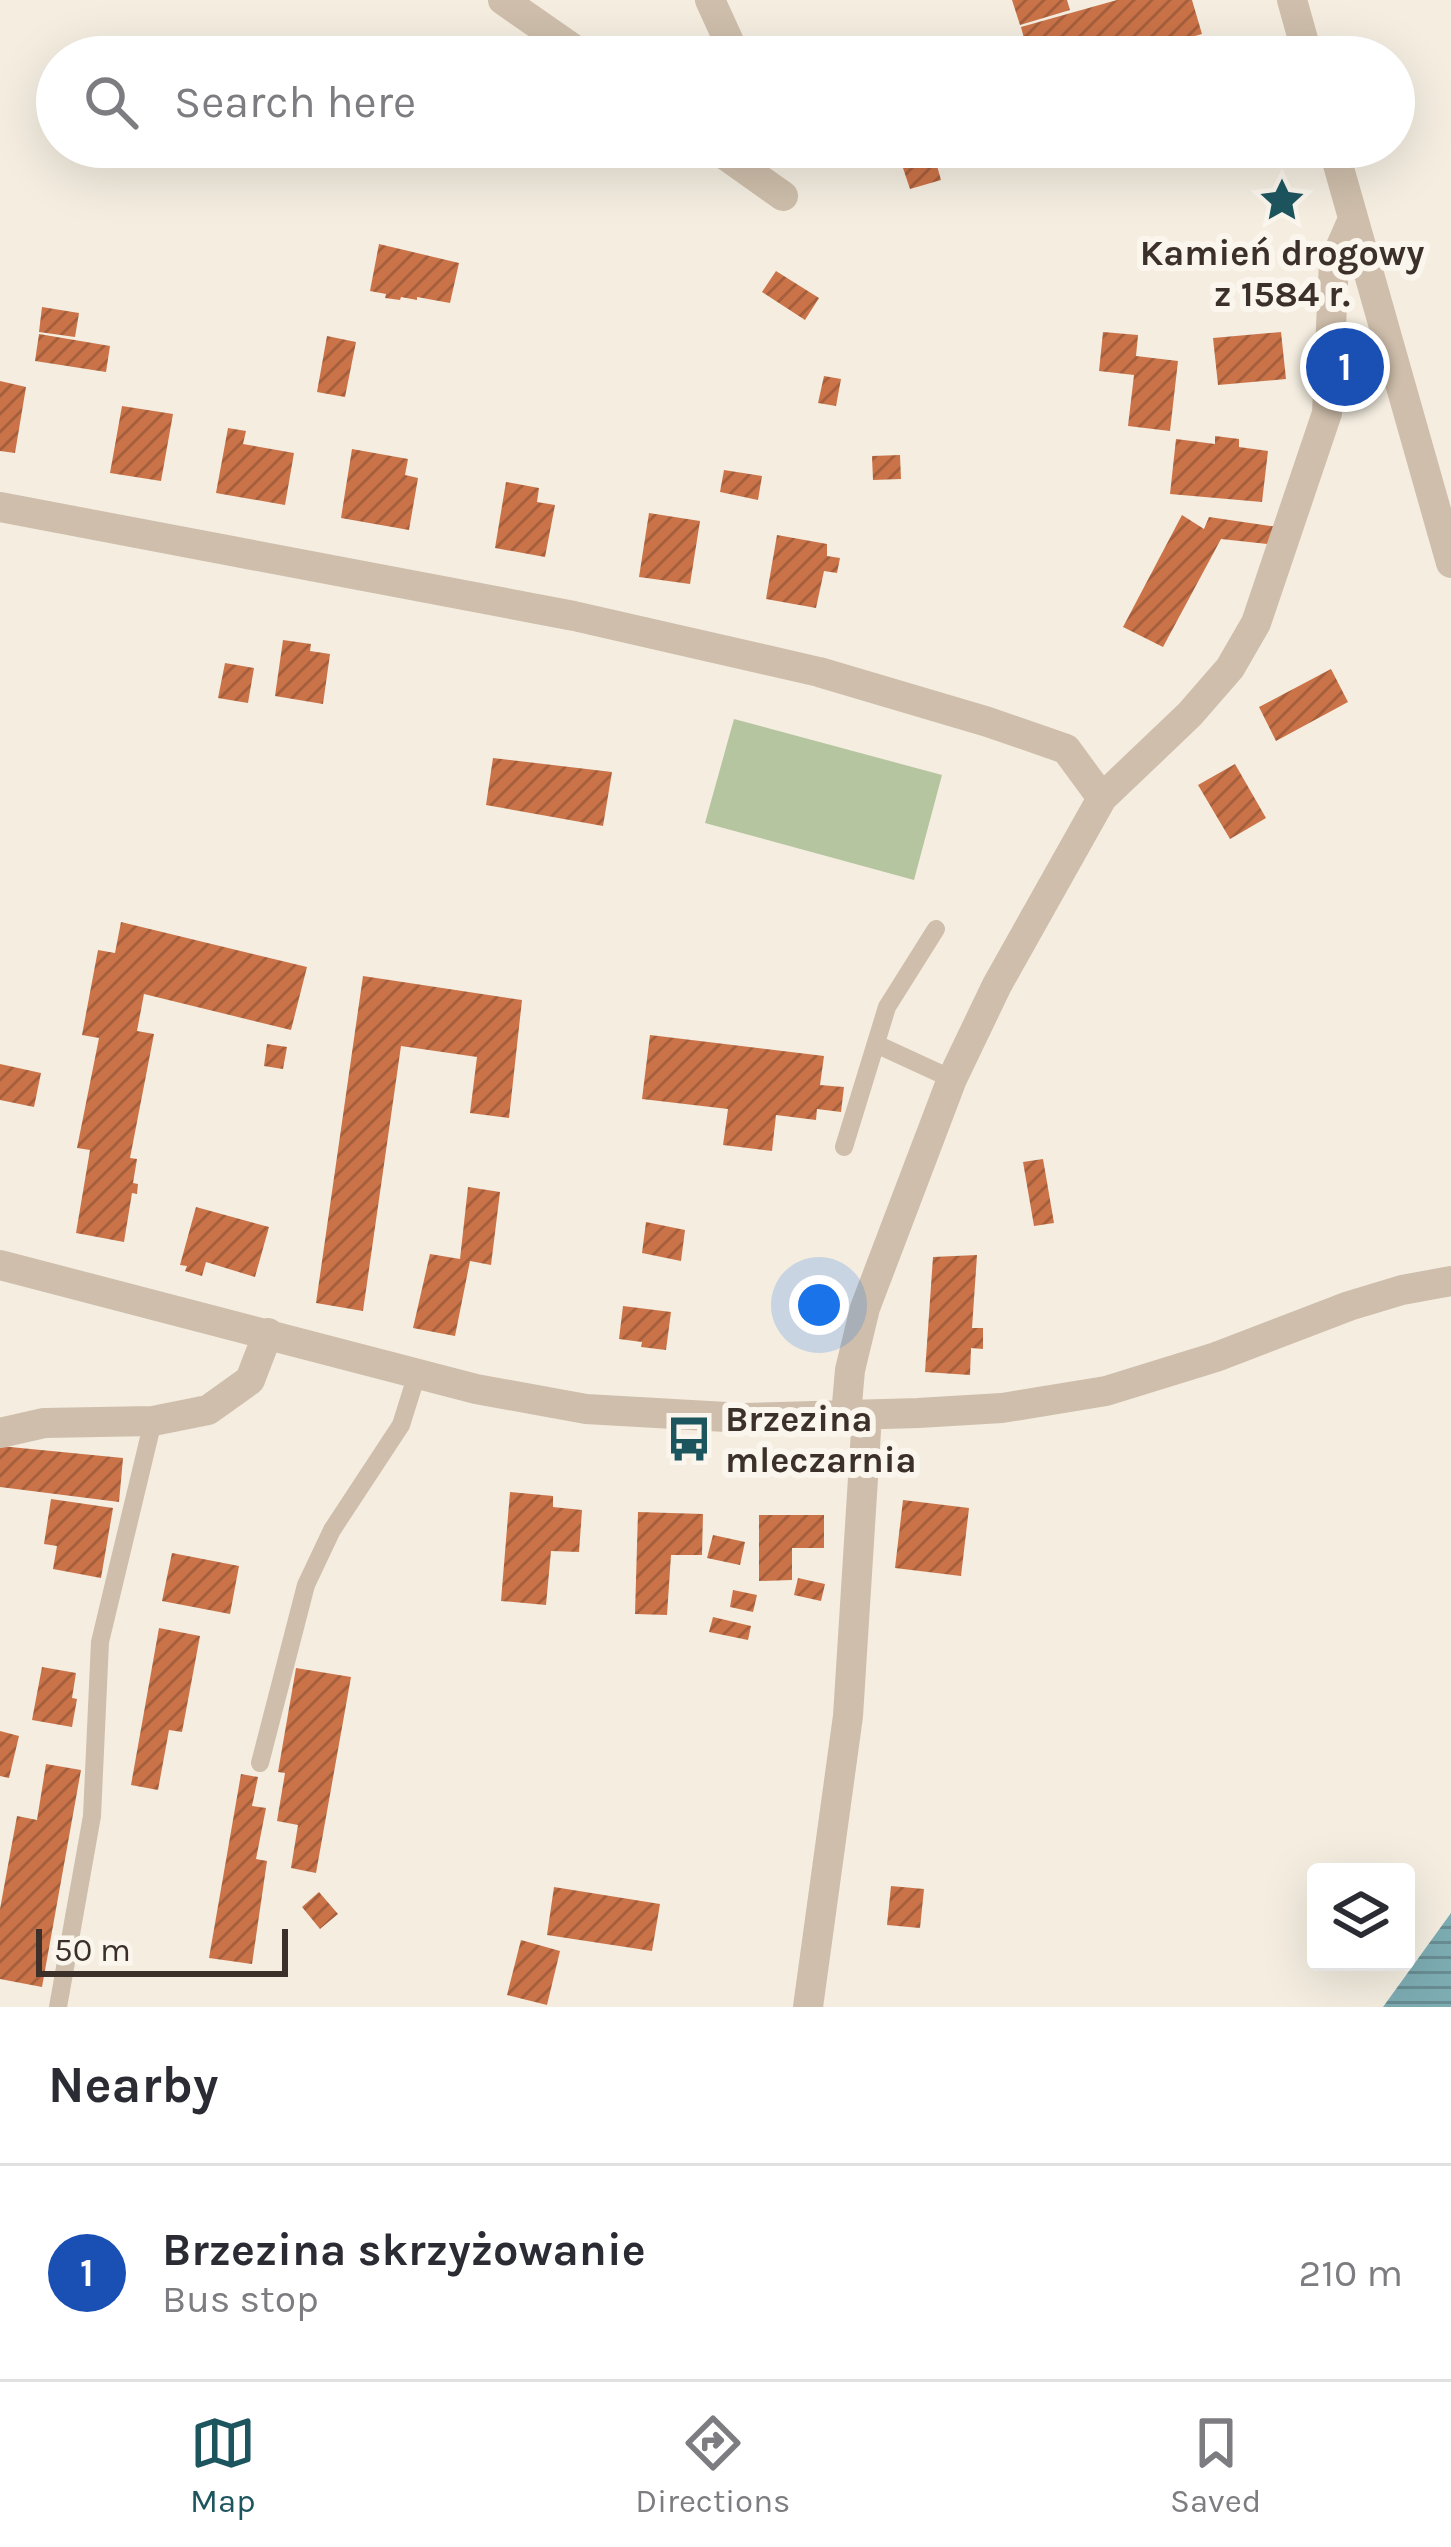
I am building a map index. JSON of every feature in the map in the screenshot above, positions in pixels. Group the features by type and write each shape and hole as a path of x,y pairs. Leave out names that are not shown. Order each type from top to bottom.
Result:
{"street":[{"path":"503,0 555,36"},
{"path":"710,0 726,36"},
{"path":"1292,0 1302,36"},
{"path":"744,168 783,196"},
{"path":"1339,168 1451,563"},
{"path":"808,2007 848,1716 856,1415 850,1370 865,1308 952,1078 997,985 1102,798 1190,714 1230,668 1256,623 1327,412 1334,262 1353,219"},
{"path":"0,507 574,616 819,672 1066,749 1102,798"},
{"path":"0,1265 476,1389 586,1409 744,1418 1002,1408 1106,1391 1216,1357 1349,1306 1451,1281"},
{"path":"0,1433 44,1423 153,1421 208,1410 250,1380 268,1334"}],"lane":[{"path":"844,1147 887,1007 936,929"},
{"path":"876,1044 952,1078"},
{"path":"260,1762 306,1585 332,1530 401,1425 416,1374"},
{"path":"58,2007 92,1816 100,1642 153,1421"}],"green space":[{"path":"734,719 942,775 914,880 705,823"}],"water":[{"path":"1451,1913 1451,2007 1383,2007 1409,1971 1415,1971 1415,1963"}],"building":[{"path":"1012,0 1067,0 1070,10 1020,25"},
{"path":"1117,0 1192,0 1202,34 1023,36 1021,27"},
{"path":"903,168 938,168 941,180 910,189"},
{"path":"379,244 459,263 450,303 385,298 386,294 370,291"},
{"path":"776,271 819,298 805,320 762,292"},
{"path":"42,307 79,313 75,337 39,332"},
{"path":"1103,332 1138,335 1136,356 1178,361 1170,431 1128,426 1134,375 1099,371"},
{"path":"1281,332 1286,379 1218,385 1213,338"},
{"path":"39,334 110,346 106,372 35,361"},
{"path":"327,336 356,342 345,397 317,392"},
{"path":"824,376 841,379 836,406 818,403"},
{"path":"0,381 26,387 15,453 0,451"},
{"path":"122,406 173,414 161,481 110,473"},
{"path":"228,428 246,431 243,444 294,453 285,505 216,493"},
{"path":"1215,436 1239,439 1239,447 1268,451 1262,502 1170,494 1176,439 1215,444"},
{"path":"352,449 408,459 405,475 418,478 409,530 341,518"},
{"path":"900,455 901,479 873,480 872,456"},
{"path":"724,470 762,476 758,500 720,492"},
{"path":"506,482 539,488 537,502 555,505 545,557 495,548"},
{"path":"649,513 700,521 690,584 639,577"},
{"path":"1182,515 1204,529 1209,517 1278,527 1276,545 1221,539 1163,647 1123,627"},
{"path":"777,535 827,544 827,556 840,558 837,573 824,571 816,608 766,599"},
{"path":"283,640 311,644 310,651 330,654 323,704 275,696"},
{"path":"225,663 254,668 248,703 218,698"},
{"path":"1331,669 1348,702 1276,741 1259,707"},
{"path":"493,758 612,772 603,826 486,805"},
{"path":"1235,764 1266,818 1230,839 1198,785"},
{"path":"121,922 307,967 291,1030 144,994 137,1031 154,1034 130,1158 137,1159 133,1183 138,1184 137,1194 132,1193 124,1242 76,1233 90,1150 77,1148 99,1038 82,1035 98,950 115,953"},
{"path":"363,976 522,1000 509,1118 470,1113 477,1057 401,1046 363,1311 316,1303"},
{"path":"650,1035 824,1056 820,1085 844,1087 841,1112 817,1109 816,1120 776,1115 772,1151 723,1145 728,1109 642,1099"},
{"path":"267,1044 287,1047 283,1069 264,1066"},
{"path":"0,1064 41,1073 34,1107 0,1100"},
{"path":"1043,1159 1054,1223 1034,1226 1023,1162"},
{"path":"468,1187 500,1192 491,1265 470,1261 455,1336 413,1328 430,1254 460,1259"},
{"path":"196,1207 269,1227 255,1277 206,1262 202,1276 185,1271 187,1266 180,1265"},
{"path":"646,1222 685,1230 681,1261 642,1253"},
{"path":"977,1255 972,1328 983,1328 983,1349 971,1348 970,1375 925,1372 933,1257"},
{"path":"623,1306 671,1312 666,1350 619,1339"},
{"path":"0,1446 123,1458 119,1502 0,1487"},
{"path":"510,1492 553,1496 553,1507 582,1510 579,1552 551,1551 546,1605 501,1601"},
{"path":"51,1499 113,1508 101,1578 53,1569 57,1546 44,1544"},
{"path":"903,1500 969,1508 961,1576 895,1568"},
{"path":"638,1512 703,1514 702,1555 671,1555 667,1615 635,1614"},
{"path":"759,1515 824,1515 824,1548 792,1548 792,1580 759,1581"},
{"path":"713,1535 745,1542 740,1565 707,1558"},
{"path":"172,1553 239,1566 230,1614 162,1601"},
{"path":"798,1578 825,1584 821,1601 794,1595"},
{"path":"733,1590 757,1595 753,1612 730,1607"},
{"path":"713,1617 751,1626 748,1640 709,1632"},
{"path":"159,1628 200,1636 182,1732 169,1730 158,1790 131,1785"},
{"path":"42,1667 76,1673 72,1727 32,1720"},
{"path":"296,1668 351,1677 316,1873 291,1868 298,1825 277,1821 285,1773 278,1772"},
{"path":"0,1731 19,1736 9,1778 0,1776"},
{"path":"46,1764 81,1770 42,1987 0,1979 0,1909 17,1816 37,1820"},
{"path":"241,1774 258,1777 252,1806 266,1808 256,1859 267,1861 252,1964 209,1958"},
{"path":"891,1886 924,1889 920,1928 887,1925"},
{"path":"554,1887 660,1904 652,1951 547,1935"},
{"path":"319,1892 338,1914 320,1929 302,1907"},
{"path":"521,1940 560,1951 547,2005 507,1995"}],"place":[{"name":"Kamień drogowy z 1584 r.","path":"1282,200"},
{"name":"Brzezina skrzyżowanie","path":"1345,367"},
{"name":"Brzezina mleczarnia","path":"689,1439"}]}
